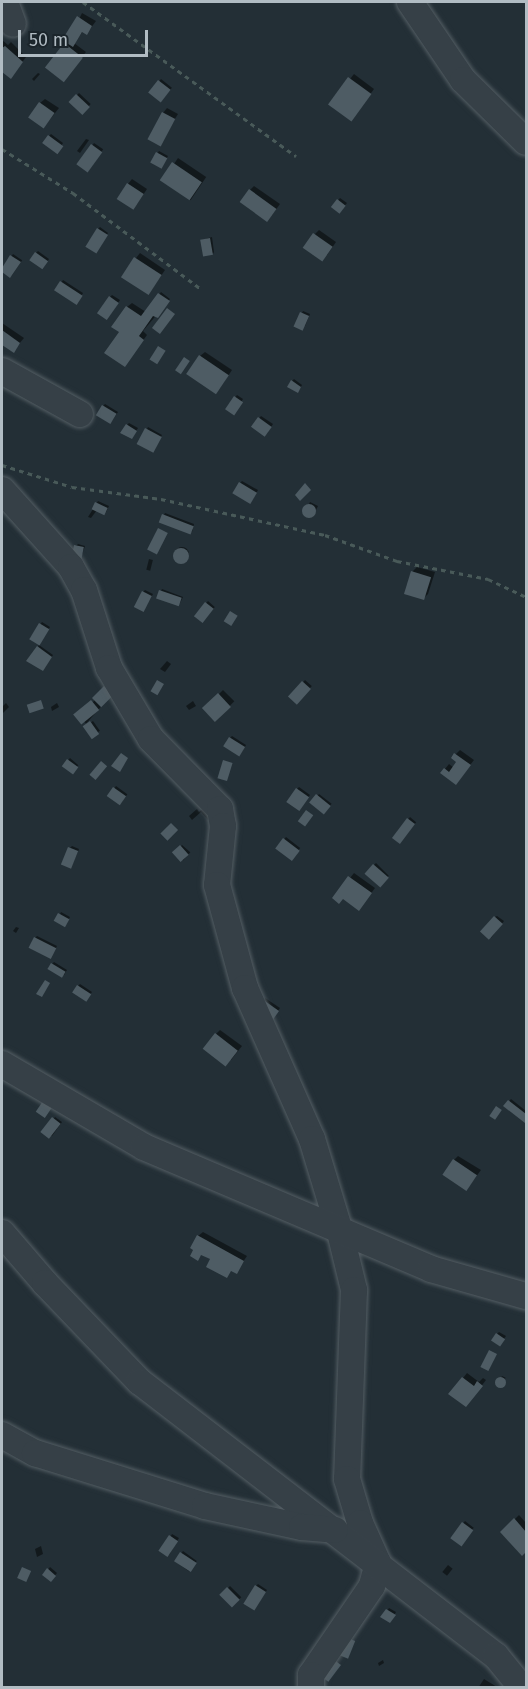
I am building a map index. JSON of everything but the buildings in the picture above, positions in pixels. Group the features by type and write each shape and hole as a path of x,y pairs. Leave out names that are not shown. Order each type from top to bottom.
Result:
{"street":[{"path":"410,2 463,80 526,142"},
{"path":"2,371 80,414"},
{"path":"2,490 71,567 84,590 109,668 150,739 220,809 223,826 217,885 245,988 312,1139 340,1232 354,1290 347,1479 360,1523 378,1563 372,1586 311,1675 311,1688"},
{"path":"2,1064 144,1147 431,1269 526,1296"},
{"path":"2,1233 45,1283 140,1382 496,1656 522,1688"},
{"path":"2,1435 35,1453 205,1506 302,1527 335,1530"}],"path":[{"path":"83,2 296,156"},
{"path":"2,149 73,193 201,289"},
{"path":"2,465 72,487 161,499 325,535 397,561 488,579 526,597"}]}
